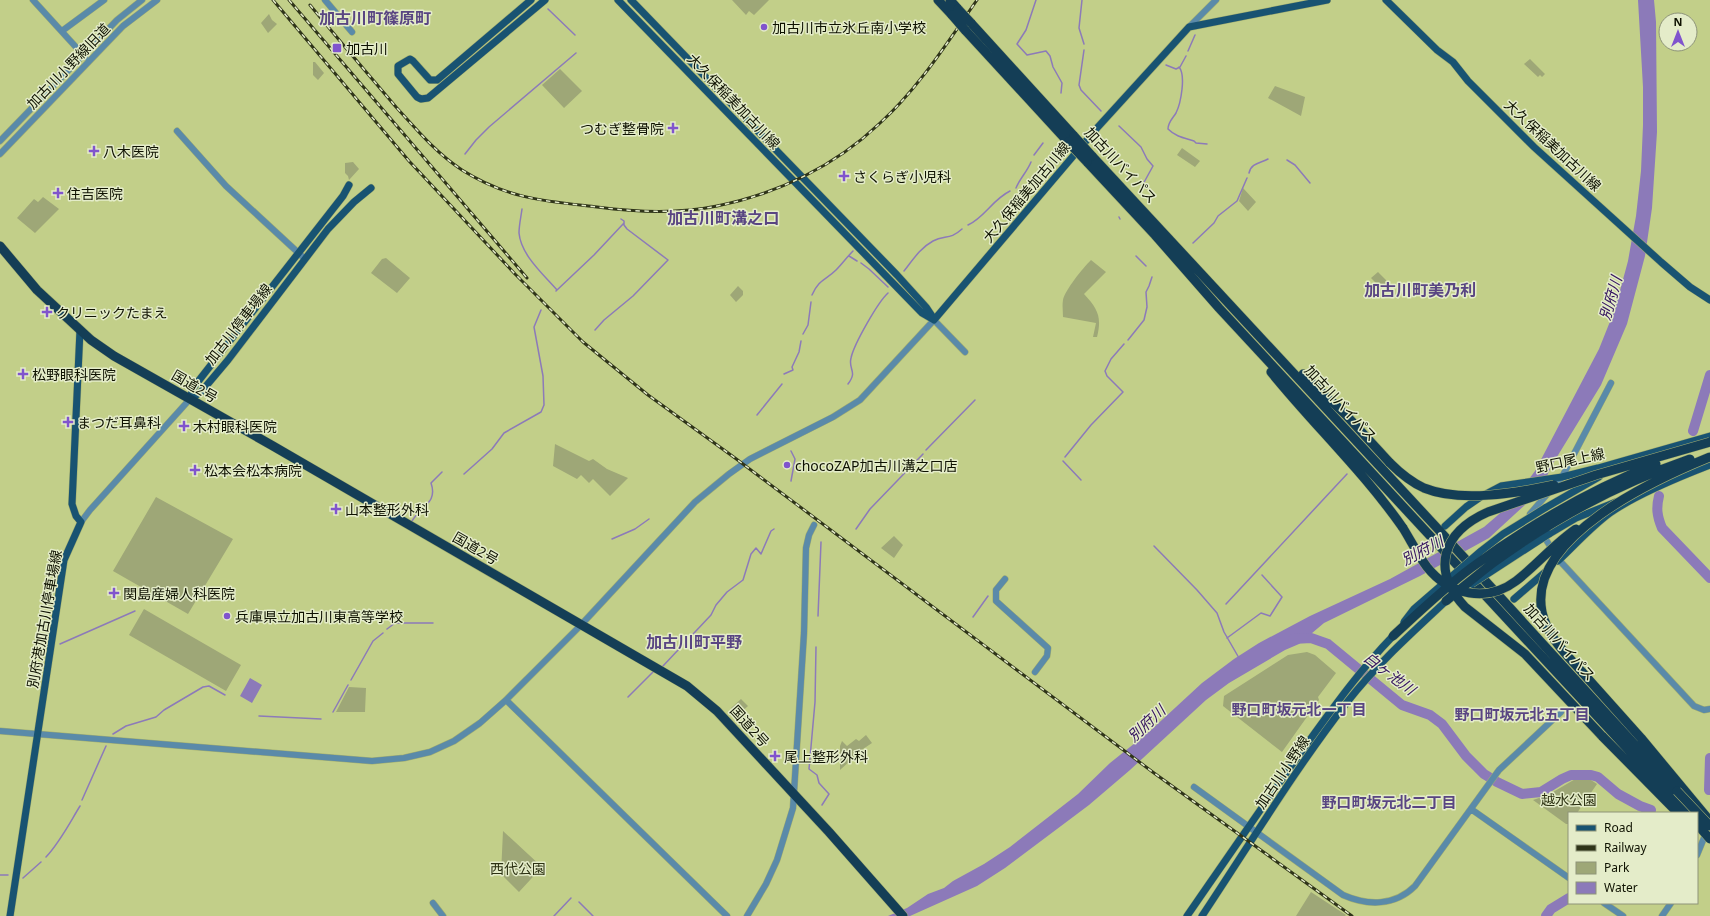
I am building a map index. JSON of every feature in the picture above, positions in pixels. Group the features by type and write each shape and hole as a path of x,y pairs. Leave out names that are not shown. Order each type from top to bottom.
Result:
{"highway":[{"name":"加古川バイパス","path":"938,0 968,26 1071,139 1243,316 1465,558 1674,794 1686,812"},
{"name":"加古川バイパス","path":"950,0 968,26"},
{"name":"加古川バイパス","path":"1090,159 1219,308 1437,543 1674,794 1696,812"},
{"name":"国道2号","path":"0,246 37,290 80,330 114,356 445,546 580,626 687,686 706,701 795,796 903,916"},
{"path":"1219,308 1293,400 1353,466 1390,510 1434,575 1446,585 1454,589 1474,594 1499,591 1515,582 1564,538 1612,505 1661,479 1710,457"},
{"path":"1243,316 1346,415 1390,463 1416,484 1431,490 1452,494 1477,495 1508,492 1596,476"},
{"path":"1674,794 1602,736 1525,654 1462,602 1452,590 1448,582 1446,566 1448,549 1452,539 1459,530 1476,517 1596,476 1710,443"},
{"path":"1393,636 1470,569 1532,526 1564,507 1619,479 1710,443"},
{"path":"1446,601 1497,560 1570,513 1625,485 1680,463 1710,453"},
{"path":"1612,505 1580,530 1559,553 1547,573 1541,594 1542,613 1551,634 1582,672 1641,738 1674,794 1678,812"},
{"name":"加古川バイパス","path":"1698,813 1710,823"},
{"path":"1698,825 1710,839"},
{"path":"1698,832 1710,843"}],"main road":[{"path":"531,0 437,80 430,80 413,60 410,59 398,66 398,74 416,97 421,99 428,98 545,0"},
{"name":"大久保稲美加古川線","path":"618,0 920,312 934,320"},
{"name":"大久保稲美加古川線","path":"631,0 897,275 926,306 934,320"},
{"path":"1189,27 1327,0"},
{"name":"大久保稲美加古川線","path":"1386,0 1437,50 1454,62 1468,81 1534,147 1690,287 1710,300"},
{"name":"大久保稲美加古川線","path":"934,320 1094,132 1173,42 1189,27"},
{"name":"加古川停車場線","path":"190,399 193,388 343,196 349,185"},
{"name":"加古川停車場線","path":"190,399 201,392 343,212 372,188"},
{"path":"80,330 72,504 76,516 81,522"},
{"name":"野口尾上線","path":"1445,526 1466,507 1482,496 1501,486 1562,477 1710,436"},
{"name":"加古川小野線","path":"1186,916 1342,695 1367,662 1393,636 1414,609 1502,534 1633,458"},
{"path":"1514,599 1598,522 1612,512 1659,487 1710,465"},
{"name":"加古川小野線","path":"1202,916 1308,756 1349,701 1398,645 1446,601 1549,534 1596,508 1659,487"},
{"name":"別府港加古川停車場線","path":"10,916 64,560 81,522"}],"street":[{"path":"34,0 82,55 89,60"},
{"path":"62,31 104,0"},
{"name":"加古川小野線旧道","path":"0,141 117,20 142,0"},
{"name":"加古川小野線旧道","path":"0,154 123,26 157,0"},
{"path":"325,0 352,32"},
{"path":"1189,27 1216,0"},
{"path":"177,131 226,186 305,259"},
{"path":"0,731 382,761 424,754 454,741 480,723 506,700 580,626 695,502 750,459 833,417 860,400 934,320 965,352"},
{"path":"1611,383 1562,477 1530,514 1558,560 1694,706 1707,710"},
{"path":"81,522 85,515 190,399"},
{"path":"747,916 766,884 777,860 788,826 795,796 804,632 806,548 809,535 814,525"},
{"path":"1005,579 996,590 996,601 1048,648 1047,656 1035,672"},
{"path":"506,700 727,916"},
{"path":"1194,787 1343,895 1355,900 1378,903 1400,898 1412,889 1430,868 1499,770 1561,712"},
{"path":"1471,809 1568,877"},
{"path":"1698,853 1710,823"},
{"path":"433,903 443,916"},
{"path":"1605,904 1623,916"},
{"path":"1662,916 1670,904"}],"green space":[{"path":"732,0 769,0 754,15 749,11 746,15"},
{"path":"269,14 272,20 277,24 268,33 261,23"},
{"path":"1530,59 1545,74 1542,77 1540,75 1538,77 1524,64"},
{"path":"313,62 315,62 324,73 318,80 313,75"},
{"path":"560,69 582,91 564,108 542,85"},
{"path":"1275,86 1305,97 1301,116 1268,98"},
{"path":"1182,148 1200,161 1195,167 1177,155"},
{"path":"353,162 359,169 349,180 345,173 345,163"},
{"path":"1243,188 1256,202 1248,211 1239,201"},
{"path":"43,197 59,209 35,233 17,218 34,199 38,202"},
{"path":"386,258 410,278 397,293 371,273 382,259"},
{"path":"1091,260 1106,272 1084,294 1093,304 1098,314 1099,324 1097,337 1093,337 1096,323 1063,317 1064,296 1075,279"},
{"path":"1378,272 1392,286 1385,292 1371,278"},
{"path":"738,286 743,291 743,295 736,302 730,295"},
{"path":"555,444 589,461 593,459 607,469 628,478 610,496 593,479 589,483 581,475 577,479 553,466"},
{"path":"156,497 233,539 188,614 113,571"},
{"path":"894,536 903,545 894,558 881,548"},
{"path":"144,609 241,665 226,691 129,635"},
{"path":"1307,652 1315,655 1336,673 1318,697 1319,700 1282,752 1223,706 1224,696 1288,655"},
{"path":"349,687 366,688 365,712 336,712"},
{"path":"741,699 748,706 735,718 732,714 734,711 731,708"},
{"path":"866,735 872,743 863,749 840,770 840,746 842,741 847,746 856,739 859,741"},
{"name":"越水公園","path":"1577,778 1588,778 1597,784 1578,812 1568,812 1568,824 1533,800 1548,795"},
{"name":"西代公園","path":"503,831 542,867 519,892 501,874"},
{"path":"1311,892 1346,915 1296,916"}],"water":[{"name":"別府川","path":"1638,0 1654,0 1656,22 1657,132 1652,208 1645,256 1627,324 1601,385 1552,465 1540,491 1489,538 1420,576 1324,623 1299,644 1285,650 1229,683 1206,700 1130,770 1089,805 1005,868 977,886 910,916 888,916 907,908 928,894 944,888 1010,847 1078,794 1110,763 1150,731 1202,683 1234,659 1259,643 1310,616 1390,579 1484,527 1515,498 1535,471 1599,349 1615,309 1628,261 1636,216 1641,171 1643,125 1643,87"},
{"path":"250,678 262,685 252,703 240,696"}],"waterway":[{"path":"1036,0 1026,30 1017,44 1027,55 1046,51 1050,56 1053,67 1062,83 1061,93"},
{"path":"1082,0 1079,28 1084,44"},
{"path":"548,9 575,35"},
{"path":"1188,51 1195,35"},
{"path":"1084,50 1079,85 1081,90 1101,111"},
{"path":"465,154 489,127 576,53"},
{"path":"1166,65 1176,69 1180,67 1186,56"},
{"path":"1179,67 1182,76 1181,96 1178,108 1170,122 1168,129 1177,136 1196,143 1207,144"},
{"path":"1119,126 1141,147 1147,159 1153,166 1142,186"},
{"path":"1034,155 1043,143"},
{"path":"1249,173 1254,165 1268,159"},
{"path":"1287,160 1295,165 1310,183"},
{"path":"1016,188 1031,162"},
{"path":"1193,243 1214,223 1218,216 1237,201 1247,178"},
{"path":"968,225 979,218 998,199 1010,191"},
{"path":"522,209 519,233 524,249 534,264 557,290 556,291"},
{"path":"557,290 594,255 624,223 621,219"},
{"path":"595,330 604,320 633,296 668,260 627,229 624,223"},
{"path":"904,271 928,244 937,239 954,235 962,229"},
{"path":"812,295 817,286 836,270 853,251"},
{"path":"849,256 857,261"},
{"path":"1136,256 1146,266"},
{"path":"861,263 888,287"},
{"path":"1128,340 1144,320 1147,307 1146,292 1152,277"},
{"path":"848,384 853,373 850,362 853,352 861,334 888,293"},
{"path":"803,334 808,325 811,302"},
{"path":"473,466 492,449 504,433 541,412 544,405 543,376 534,327 541,310"},
{"path":"784,374 793,370 792,367 799,352 801,341"},
{"path":"1065,457 1091,425 1123,392 1107,376 1105,371 1111,359 1124,344"},
{"path":"1693,431 1710,375"},
{"path":"757,415 782,384"},
{"path":"926,450 975,400"},
{"path":"791,451 795,459 791,481"},
{"path":"856,529 870,509 923,454"},
{"path":"1063,461 1081,480"},
{"path":"464,474 473,466"},
{"path":"412,521 428,504 433,490 431,483 442,472"},
{"path":"1226,604 1347,474"},
{"path":"1659,496 1658,512 1662,528 1710,578"},
{"path":"612,539 635,529 649,519"},
{"path":"663,666 711,615 716,605 727,592 743,580 751,554 756,548 761,554 771,531 774,529"},
{"path":"818,616 821,542"},
{"path":"1154,546 1217,613 1224,632 1239,658"},
{"path":"1227,638 1261,613 1270,616 1282,597 1262,575"},
{"path":"973,617 988,596"},
{"path":"60,644 135,611"},
{"path":"387,629 395,623 433,623"},
{"path":"351,680 373,641 383,633"},
{"name":"白ヶ池川","path":"1293,639 1311,638 1328,644 1402,705 1430,715 1442,724 1466,756 1484,774 1522,794 1541,792 1571,775 1591,775 1598,777 1618,794 1651,810"},
{"path":"816,647 815,702 809,769 817,775 819,783 829,794 822,805"},
{"path":"628,697 654,671"},
{"path":"333,712 348,685"},
{"path":"113,734 126,726 156,717 164,710 203,687 209,686 225,695"},
{"path":"259,716 321,719"},
{"path":"82,800 106,746"},
{"path":"1710,758 1710,790"},
{"path":"46,857 60,839 80,806"},
{"path":"23,878 41,862"},
{"path":"0,875 8,875"},
{"path":"554,916 571,898"},
{"path":"1546,916 1551,909 1568,899"},
{"path":"579,902 593,916"}],"railway":[{"path":"273,0 409,161 515,274 583,342 648,395 735,458 1154,773 1352,916"},
{"path":"289,0 527,278"},
{"path":"310,5 419,133 435,149 462,170 479,180 511,193 560,203 612,209 672,211 702,209 739,201 761,194 804,176 844,153 879,124 907,96 943,49 977,0"}],"place":[{"name":"加古川市立氷丘南小学校","path":"764,27"},
{"name":"加古川","path":"337,48"},
{"name":"つむぎ整骨院","path":"673,128"},
{"name":"八木医院","path":"94,151"},
{"name":"さくらぎ小児科","path":"844,176"},
{"name":"住吉医院","path":"58,193"},
{"name":"クリニックたまえ","path":"47,312"},
{"name":"松野眼科医院","path":"23,374"},
{"name":"まつだ耳鼻科","path":"68,422"},
{"name":"木村眼科医院","path":"184,426"},
{"name":"chocoZAP加古川溝之口店","path":"787,465"},
{"name":"松本会松本病院","path":"195,470"},
{"name":"山本整形外科","path":"336,509"},
{"name":"関島産婦人科医院","path":"114,593"},
{"name":"兵庫県立加古川東高等学校","path":"227,616"},
{"name":"尾上整形外科","path":"775,756"}],"district":[{"name":"加古川町篠原町","path":"375,18"},
{"name":"加古川町溝之口","path":"723,218"},
{"name":"加古川町美乃利","path":"1420,290"},
{"name":"加古川町平野","path":"694,642"},
{"name":"野口町坂元北一丁目","path":"1299,709"},
{"name":"野口町坂元北五丁目","path":"1522,714"},
{"name":"野口町坂元北二丁目","path":"1389,802"}]}
